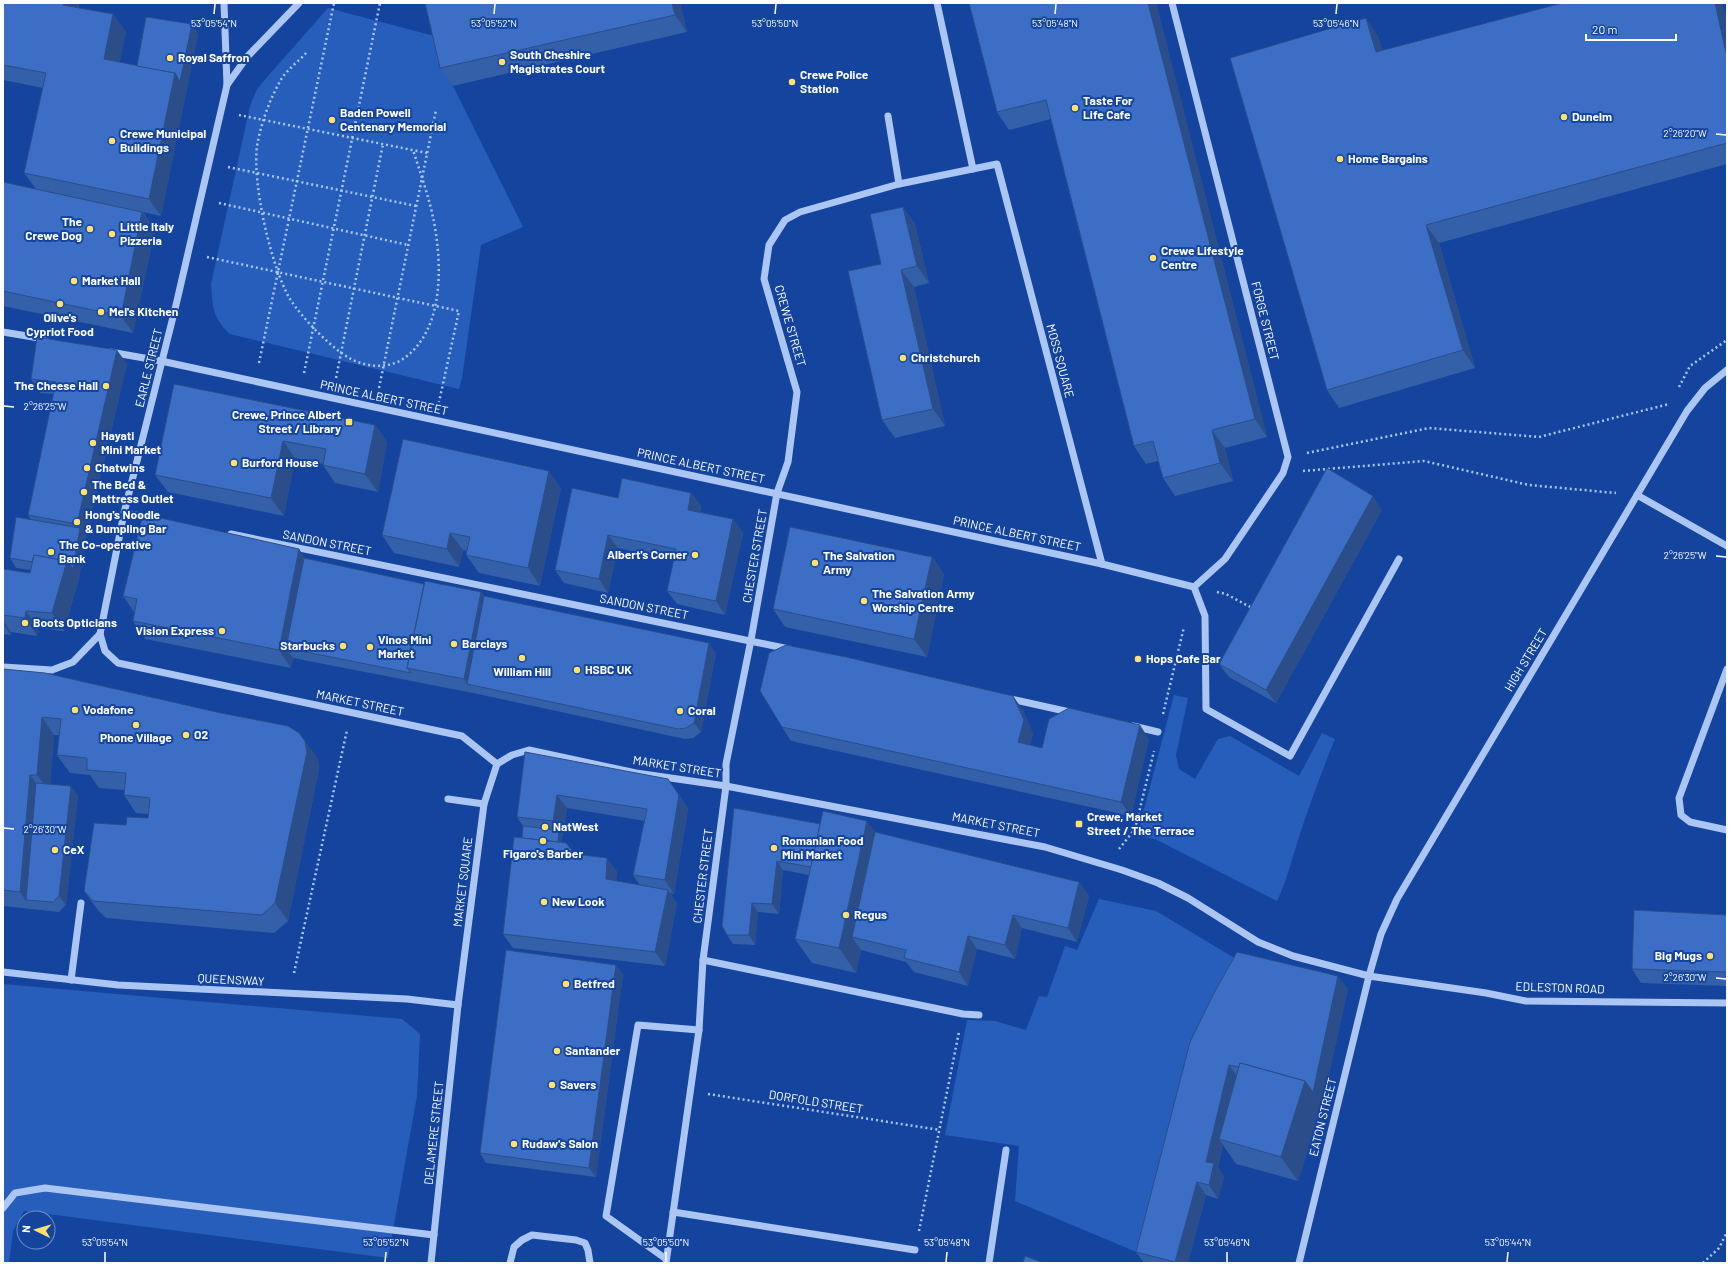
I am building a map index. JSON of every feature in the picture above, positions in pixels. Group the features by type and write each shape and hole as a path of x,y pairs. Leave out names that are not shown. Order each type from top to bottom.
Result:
{"street":[{"name":"EARLE STREET","path":"100,634 124,513 201,199 227,85 224,3"},
{"name":"EARLE STREET","path":"227,85 247,57 299,3"},
{"path":"937,3 973,169"},
{"name":"FORGE STREET","path":"1172,3 1288,457"},
{"path":"888,116 899,184"},
{"name":"CREWE STREET","path":"777,493 788,462 797,392 764,279 769,245 785,220 800,212 899,184 997,164"},
{"name":"MOSS SQUARE","path":"997,164 1102,564"},
{"path":"3,332 56,342"},
{"name":"PRINCE ALBERT STREET","path":"101,350 161,361 777,493 1102,564 1194,587"},
{"name":"HIGH STREET","path":"1369,976 1381,934 1397,899 1687,412 1704,388 1727,370"},
{"path":"1288,457 1283,473 1225,559 1194,587 1205,616 1206,709 1290,756 1399,558"},
{"name":"CHESTER STREET","path":"666,1261 699,1030 703,960 726,786 726,764 751,640 777,493"},
{"path":"1637,495 1727,546"},
{"path":"124,513 156,519"},
{"name":"SANDON STREET","path":"226,533 751,640 798,651"},
{"path":"3,667 52,670 73,662 100,634"},
{"name":"MARKET STREET","path":"100,634 105,651 118,663 462,736 497,764 512,755 529,750 636,773 726,786 1045,847 1122,870 1158,883 1188,898 1258,942 1293,956 1369,976"},
{"path":"1727,669 1679,798 1681,815 1690,822 1727,830"},
{"path":"997,696 1082,714"},
{"path":"1128,725 1158,732"},
{"name":"MARKET SQUARE","path":"458,1005 484,804 497,764"},
{"path":"448,799 484,804"},
{"path":"71,980 81,903"},
{"path":"703,960 963,1014 979,1015"},
{"name":"QUEENSWAY","path":"3,972 118,985 407,999 458,1005"},
{"name":"EDLESTON ROAD","path":"1369,976 1486,993 1526,1001 1727,1003"},
{"name":"EATON STREET","path":"1299,1263 1369,976"},
{"name":"DELAMERE STREET","path":"431,1263 458,1005"},
{"path":"666,1261 606,1216 638,1025 699,1030"},
{"path":"989,1263 1006,1150"},
{"path":"3,1208 15,1193 45,1188 434,1235"},
{"path":"673,1212 915,1250"},
{"path":"510,1263 514,1247 522,1240 532,1235 576,1240 585,1243 588,1250 590,1263"}],"path":[{"path":"255,382 334,3"},
{"path":"301,391 380,3"},
{"path":"306,53 283,77 263,120 257,146 256,173 263,213 278,272 290,299 314,328 341,353 353,360 383,367 401,361 417,348 428,328 435,306 440,273 433,217 413,150"},
{"path":"375,407 436,110"},
{"path":"221,112 427,153"},
{"path":"332,398 383,144"},
{"path":"209,163 416,206"},
{"path":"201,199 408,245"},
{"path":"188,253 459,311 435,420"},
{"path":"1677,391 1690,366 1727,340"},
{"path":"1288,457 1429,428 1539,437 1670,404 1673,398"},
{"path":"1283,473 1424,461 1529,485 1637,495"},
{"path":"1194,587 1226,594 1257,611"},
{"path":"290,993 351,712"},
{"path":"915,1250 963,1014"},
{"name":"DORFOLD STREET","path":"690,1091 940,1130"},
{"path":"1703,1263 1719,1248 1727,1232"}],"shaded area":[{"path":"328,8 442,38 453,86 523,227 481,245 462,378 459,389 230,334 224,328 214,311 211,284 250,106 257,89"},
{"path":"1174,695 1188,698 1176,755 1179,769 1195,779 1218,739 1230,736 1299,776 1322,733 1335,739 1312,799 1287,877 1277,901 1155,839 1137,836"},
{"path":"1099,899 1156,911 1246,965 1146,1256 1015,1201 1019,1146 945,1135 967,1020 995,1021 1026,1030 1039,996 1047,997 1065,946 1077,950"},
{"path":"3,984 402,1019 420,1034 417,1096 388,1258 56,1215 56,1210 16,1210 16,1226 13,1231 9,1263 3,1263"}],"building":[{"path":"3,3 64,3 63,5 113,14 104,59 175,73 149,199 24,173 46,73 3,65"},
{"name":"South Cheshire Magistrates Court","path":"425,3 672,3 675,15 440,68"},
{"name":"Crewe Lifestyle Centre","path":"969,3 1148,3 1255,419 1212,430 1220,463 1163,478 1153,441 1134,446 1046,100 997,112"},
{"path":"1562,3 1715,3 1727,57 1727,143 1426,225 1463,350 1327,390 1230,58 1366,18 1376,52"},
{"name":"Royal Saffron","path":"146,17 192,24 180,82 175,73 137,66"},
{"name":"Market Hall","path":"3,182 142,212 121,316 3,291"},
{"name":"Christchurch","path":"903,207 917,266 901,270 933,409 882,420 848,271 881,264 870,214"},
{"path":"37,337 117,350 77,524 28,515 56,382 31,379"},
{"name":"Burford House","path":"174,384 375,425 365,474 323,465 326,449 283,441 271,498 155,475"},
{"path":"403,439 549,471 528,568 466,555 470,537 450,533 447,549 382,535"},
{"path":"1327,468 1373,496 1266,690 1219,664"},
{"name":"Albert's Corner","path":"622,478 691,493 688,510 733,519 716,601 667,591 676,549 608,535 599,579 555,570 572,488 618,498"},
{"path":"143,514 299,549 279,650 133,621 137,599 123,596"},
{"name":"The Co-operative Bank","path":"16,517 80,528 73,569 67,561 34,555 32,562 10,558"},
{"name":"The Salvation Army Worship Centre","path":"790,527 932,557 914,639 773,609"},
{"path":"34,555 67,561 52,613 26,611 25,618 3,615 3,569 30,573"},
{"path":"304,558 424,584 407,668 411,673 286,648"},
{"name":"Barclays","path":"425,581 481,592 464,679 407,668"},
{"path":"484,596 709,643 694,723 686,728 678,729 467,684"},
{"path":"786,645 846,657 1013,696 1024,720 1018,742 1042,748 1049,719 1069,708 1140,725 1121,802 782,727 760,691 769,653"},
{"path":"3,669 45,673 221,713 288,726 299,733 305,741 307,752 275,903 262,915 93,901 84,891 94,823 126,825 127,817 148,818 150,798 124,795 126,773 87,770 87,758 57,755 61,719 42,717 37,775 30,775 20,892 3,890"},
{"name":"NatWest","path":"525,752 668,779 679,795 665,880 633,875 647,809 557,795 553,821 517,817"},
{"name":"CeX","path":"36,783 71,786 59,896 53,902 26,900"},
{"path":"734,808 820,824 811,867 777,861 772,904 752,903 749,935 727,935 722,926"},
{"path":"823,811 867,821 839,948 795,939"},
{"path":"523,826 559,830 558,842 522,838"},
{"path":"875,832 1079,882 1068,928 1013,915 1005,945 968,936 959,972 904,958 906,950 852,937"},
{"path":"514,837 566,843 575,854 607,858 606,879 668,890 655,952 503,934"},
{"path":"1634,910 1727,915 1727,972 1632,969"},
{"path":"506,950 616,965 589,1168 480,1153"},
{"path":"1237,952 1338,976 1313,1092 1305,1081 1240,1063 1239,1067 1229,1065 1206,1162 1214,1163 1209,1185 1197,1182 1175,1262 1136,1252 1190,1042 1213,995"},
{"path":"1240,1063 1305,1081 1281,1157 1219,1139"},
{"path":"1025,1256 1044,1263 1023,1263"}],"place":[{"name":"Royal Saffron","path":"170,58"},
{"name":"South Cheshire Magistrates Court","path":"502,62"},
{"name":"Crewe Police Station","path":"792,82"},
{"name":"Taste For Life Cafe","path":"1075,108"},
{"name":"Dunelm","path":"1564,117"},
{"name":"Baden Powell Centenary Memorial","path":"332,120"},
{"name":"Crewe Municipal Buildings","path":"112,141"},
{"name":"Home Bargains","path":"1340,159"},
{"name":"The Crewe Dog","path":"90,229"},
{"name":"Little Italy Pizzeria","path":"112,234"},
{"name":"Crewe Lifestyle Centre","path":"1153,258"},
{"name":"Market Hall","path":"74,281"},
{"name":"Olive's Cypriot Food","path":"60,304"},
{"name":"Mel's Kitchen","path":"101,312"},
{"name":"Christchurch","path":"903,358"},
{"name":"The Cheese Hall","path":"106,386"},
{"name":"Crewe, Prince Albert Street / Library","path":"349,422"},
{"name":"Hayati Mini Market","path":"93,443"},
{"name":"Burford House","path":"234,463"},
{"name":"Chatwins","path":"87,468"},
{"name":"The Bed & Mattress Outlet","path":"84,492"},
{"name":"Hong's Noodle & Dumpling Bar","path":"77,522"},
{"name":"The Co-operative Bank","path":"51,552"},
{"name":"Albert's Corner","path":"695,555"},
{"name":"The Salvation Army","path":"815,563"},
{"name":"The Salvation Army Worship Centre","path":"864,601"},
{"name":"Boots Opticians","path":"25,623"},
{"name":"Vision Express","path":"222,631"},
{"name":"Barclays","path":"454,644"},
{"name":"Starbucks","path":"343,646"},
{"name":"Vinos Mini Market","path":"370,647"},
{"name":"William Hill","path":"522,658"},
{"name":"Hops Cafe Bar","path":"1138,659"},
{"name":"HSBC UK","path":"577,670"},
{"name":"Vodafone","path":"75,710"},
{"name":"Coral","path":"680,711"},
{"name":"Phone Village","path":"136,725"},
{"name":"O2","path":"186,735"},
{"name":"Crewe, Market Street / The Terrace","path":"1079,824"},
{"name":"NatWest","path":"545,827"},
{"name":"Figaro's Barber","path":"543,841"},
{"name":"Romanian Food Mini Market","path":"774,848"},
{"name":"CeX","path":"55,850"},
{"name":"New Look","path":"544,902"},
{"name":"Regus","path":"846,915"},
{"name":"Big Mugs","path":"1710,956"},
{"name":"Betfred","path":"566,984"},
{"name":"Santander","path":"557,1051"},
{"name":"Savers","path":"552,1085"},
{"name":"Rudaw's Salon","path":"514,1144"}]}
